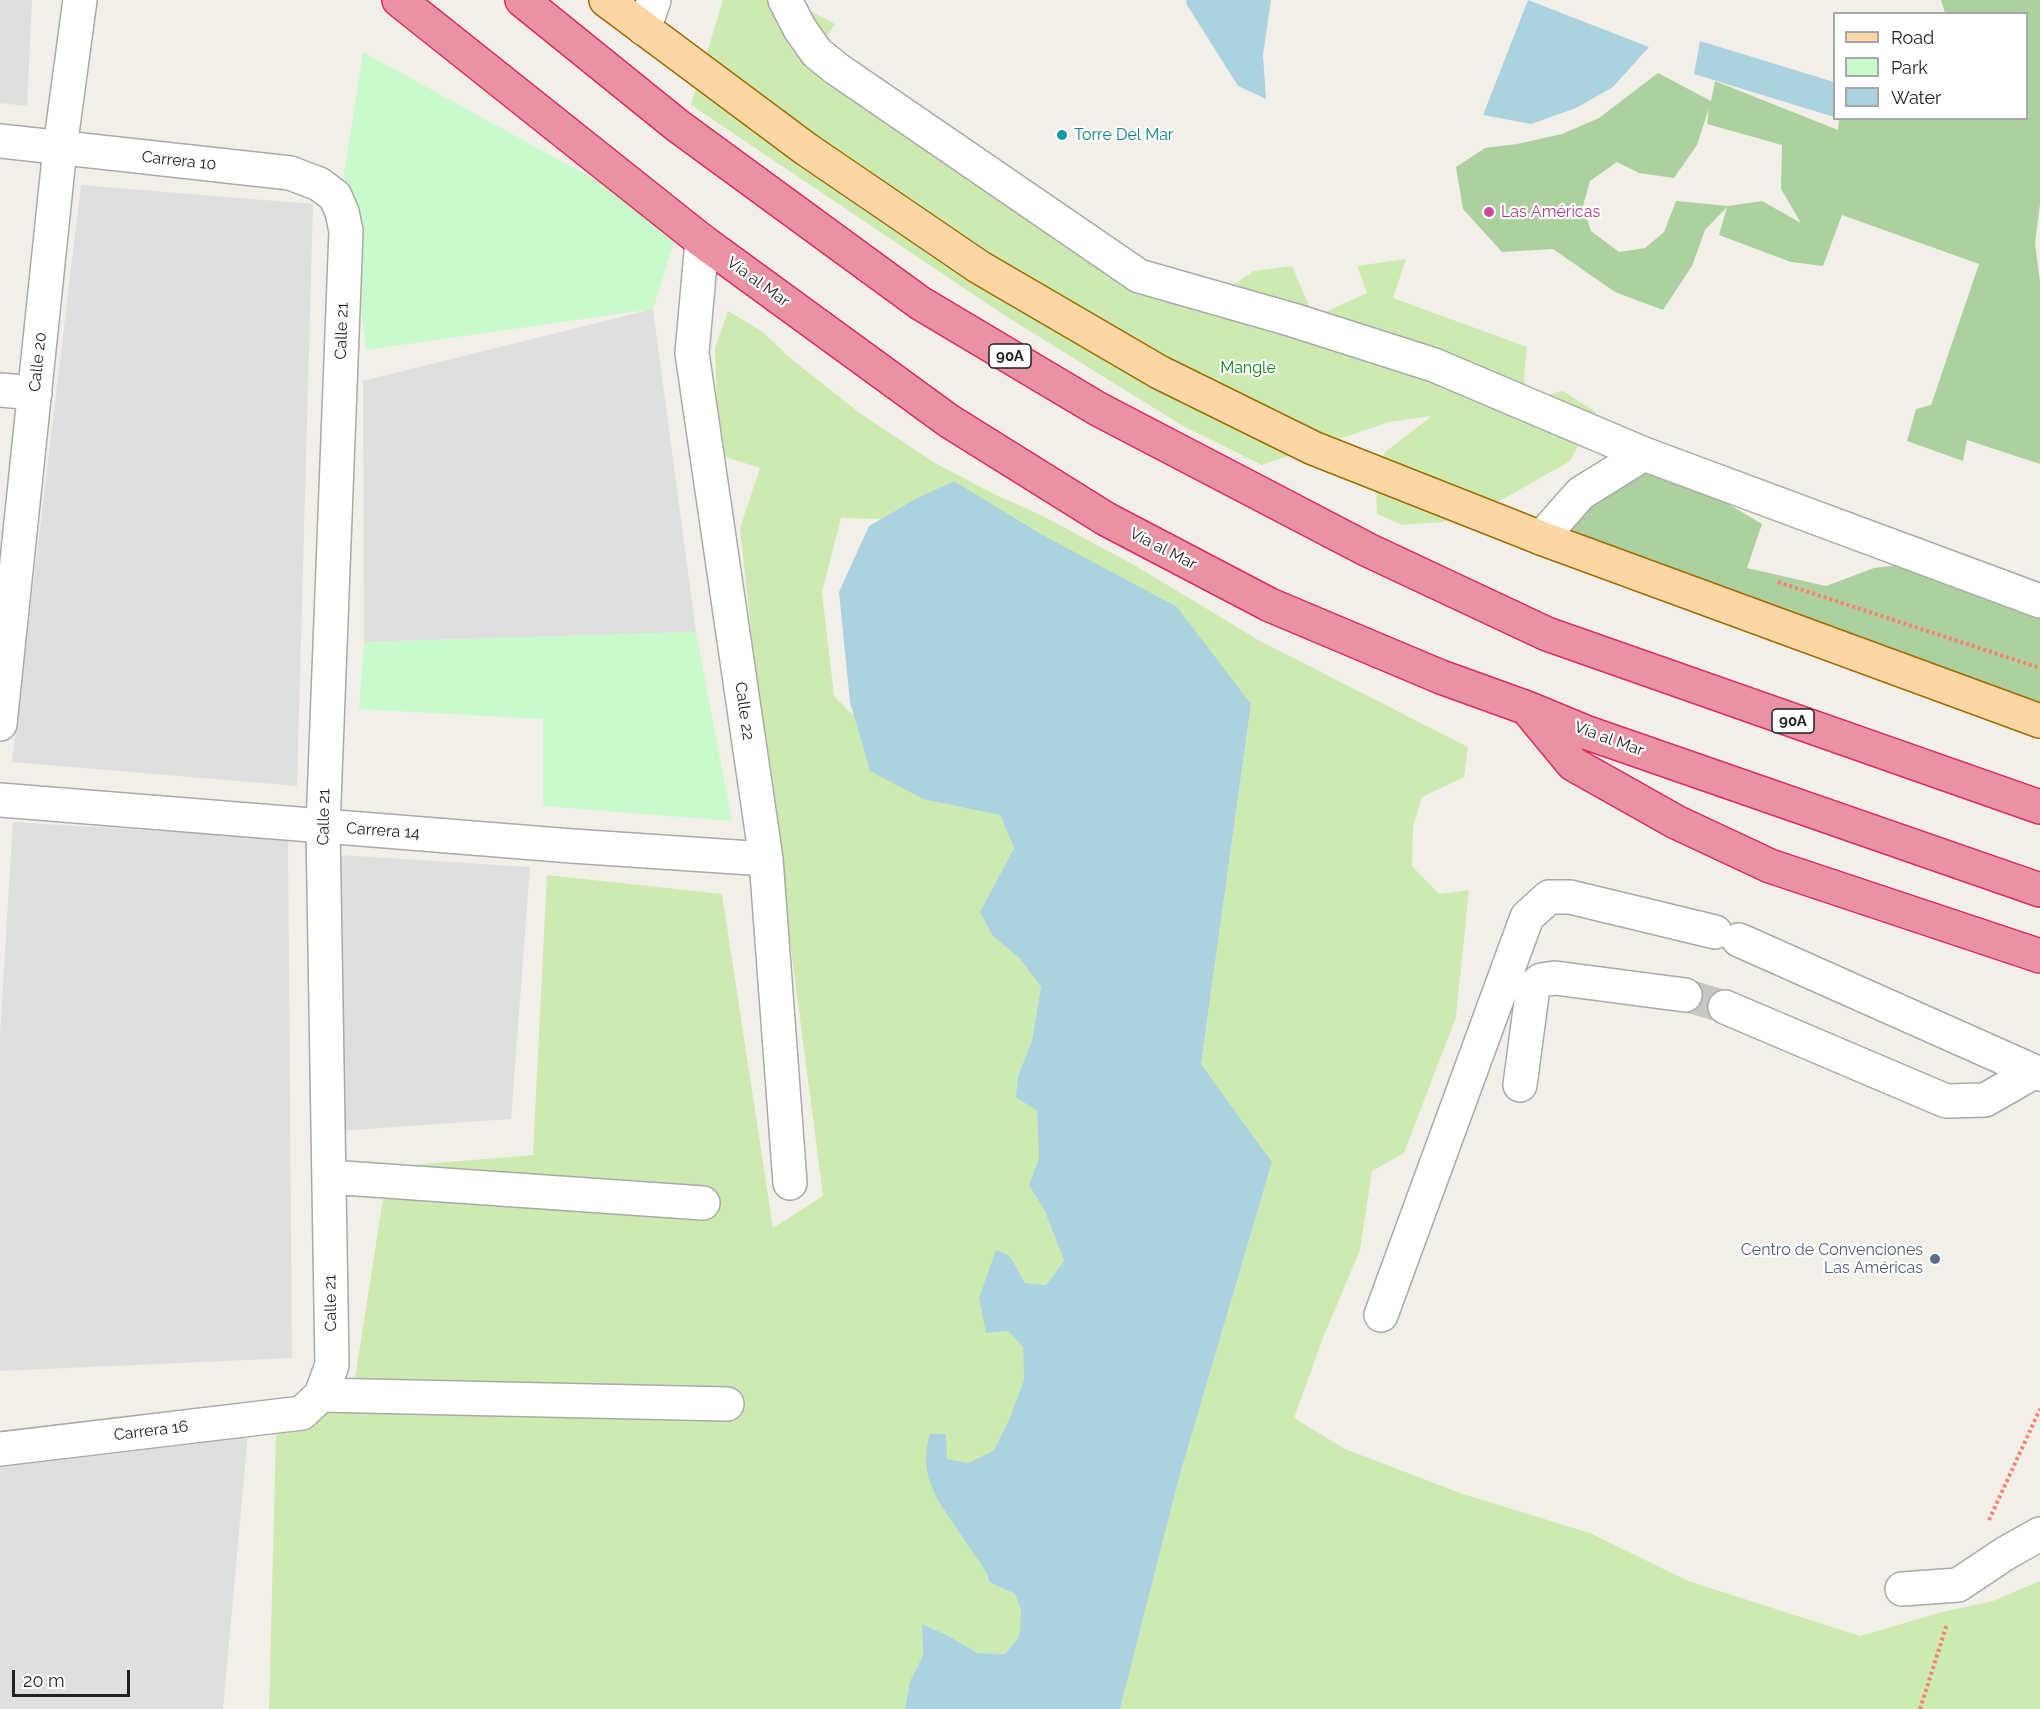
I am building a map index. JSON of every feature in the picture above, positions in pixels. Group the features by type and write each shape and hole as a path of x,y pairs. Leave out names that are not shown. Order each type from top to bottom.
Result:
{"highway":[{"name":"Vía al Mar","path":"399,0 702,242 949,421 1106,519 1270,604 1440,677 1527,708 1585,732 2040,890"},
{"name":"90A","path":"522,0 678,126 920,303 1098,409 1368,550 1546,634 2040,807"},
{"path":"1527,708 1573,764 1676,822 1770,866 2040,956"}],"main road":[{"path":"606,0 649,15 806,149 979,267 1160,372 1313,448 1541,538 2040,721"}],"street":[{"name":"Calle 20","path":"0,724 60,148 80,0"},
{"path":"785,0 800,29 817,53 837,69 1139,276 1293,320 1434,365 1644,454 2040,601"},
{"name":"Carrera 10","path":"0,141 290,173 319,184 335,196 342,212"},
{"name":"Calle 21","path":"312,1404 332,1365 323,827 346,231 342,212"},
{"name":"Calle 22","path":"702,242 692,353 766,859 790,1183"},
{"path":"0,390 35,393"},
{"path":"1541,538 1581,493 1644,454"},
{"name":"Carrera 14","path":"0,800 323,827 766,859"},
{"path":"1381,1315 1527,917 1549,897 1570,897 1727,936 2037,1073"},
{"path":"1520,1085 1533,987 1541,980 1555,978 1685,995"},
{"path":"1725,1007 1946,1101 1985,1100 2037,1073"},
{"path":"329,1176 703,1203"},
{"name":"Carrera 16","path":"0,1449 312,1404 727,1404"},
{"path":"1902,1589 1958,1585 2006,1553 2040,1534"}],"shaded area":[{"path":"0,0 32,0 27,106 0,103"},
{"path":"81,185 313,204 297,786 12,762"},
{"path":"653,309 696,632 364,642 363,381"},
{"path":"13,822 288,839 292,1358 0,1371 0,1033"},
{"path":"341,855 530,867 511,1119 323,1132"},
{"path":"249,1422 223,1709 0,1709 0,1441"}],"green space":[{"name":"Mangle","path":"723,0 789,0 835,24 818,49 1133,262 1228,288 1254,271 1292,266 1314,317 1367,293 1357,266 1406,259 1393,298 1527,347 1524,377 1527,400 1563,391 1596,412 1570,461 1498,502 1442,522 1402,525 1377,514 1376,484 1385,452 1432,416 1389,422 1262,465 1183,426 1004,315 691,105"},
{"path":"1941,0 2040,0 2040,204 2035,243 2040,282 2040,464 1967,440 1963,461 1907,441 1916,409 1931,405 1979,264 1842,215 1823,266 1791,262 1719,235 1727,207 1705,230 1692,266 1663,310 1615,292 1553,249 1502,252 1463,209 1456,167 1485,148 1562,134 1599,118 1658,73 1711,101 1715,81 1838,130 1839,120 2028,120 2028,12 1945,12","holes":["1709,108 1707,124 1782,145 1781,189 1801,223 1762,201 1728,206 1676,201 1664,232 1645,248 1619,252 1591,231 1583,206 1590,181 1617,162 1639,173 1674,178 1697,145"]},
{"path":"363,52 679,226 653,309 366,350 344,174"},
{"path":"728,311 763,332 790,358 861,414 935,463 998,496 1041,515 1136,566 1260,641 1468,747 1464,777 1422,797 1413,827 1412,866 1439,894 1469,890 1456,1017 1404,1153 1372,1171 1360,1250 1323,1338 1294,1418 1345,1449 1463,1494 1590,1533 1688,1581 1860,1636 1942,1612 1993,1601 2040,1581 2040,1709 1120,1709 1179,1478 1272,1162 1201,1064 1251,704 1041,534 954,481 915,499 880,519 841,518 822,592 834,696 854,716 870,771 1000,815 1014,848 980,912 992,935 1020,959 1041,987 1032,1040 1019,1077 1037,1111 1039,1159 1029,1185 1045,1212 1064,1261 1046,1285 1025,1283 1010,1256 1008,1331 1023,1347 1024,1380 1008,1422 993,1451 968,1463 947,1460 938,1501 986,1572 988,1582 1015,1594 1021,1609 1019,1637 1005,1654 976,1653 949,1636 922,1624 923,1655 910,1681 905,1709 269,1709 276,1436 354,1385 388,1167 533,1155 547,875 722,894 773,1228 823,1196 756,677 740,528 760,468 719,455 715,348"},
{"path":"1640,457 1762,524 1747,568 1826,586 1874,568 1930,561 2040,608 2040,712 1560,530"},
{"path":"696,632 732,821 543,806 543,719 359,709 364,642"}],"water":[{"path":"1186,0 1271,0 1263,55 1266,99 1238,86"},
{"path":"1528,0 1649,47 1613,87 1576,108 1531,124 1483,115"},
{"path":"1700,41 1833,82 1833,117 1694,74"},
{"path":"954,481 1041,534 1177,607 1251,704 1201,1064 1272,1162 1179,1478 1120,1709 905,1709 910,1681 923,1655 922,1624 949,1636 977,1653 1005,1654 1019,1637 1021,1609 1015,1594 989,1582 986,1572 938,1501 928,1477 927,1446 930,1434 946,1434 947,1459 968,1463 993,1451 1008,1422 1024,1380 1023,1347 1008,1331 986,1333 979,1298 996,1250 1010,1256 1025,1283 1046,1285 1064,1261 1045,1212 1029,1185 1039,1158 1037,1111 1016,1097 1018,1077 1032,1040 1041,987 1020,959 992,935 980,912 1014,848 1000,815 923,799 870,771 850,702 839,592 869,526 915,499"}],"tunnel":[{"path":"1685,995 1725,1007"}],"place":[{"name":"Torre Del Mar","path":"1062,135"},
{"name":"Las Américas","path":"1489,212"},
{"name":"Centro de Convenciones Las Américas","path":"1935,1259"}]}
